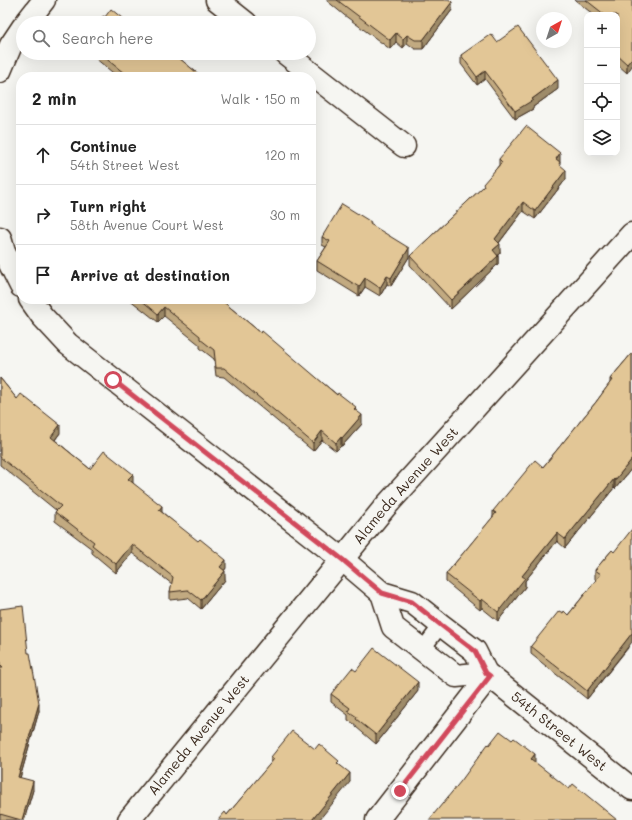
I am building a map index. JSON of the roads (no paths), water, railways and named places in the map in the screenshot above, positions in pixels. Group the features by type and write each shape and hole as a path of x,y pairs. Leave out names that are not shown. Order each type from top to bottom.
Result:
{"street":[{"path":"31,16 44,0"},
{"path":"217,0 237,16"},
{"path":"0,71 16,38"},
{"path":"294,60 309,72"},
{"path":"316,77 404,146"},
{"name":"Alameda Avenue West","path":"129,820 385,507 632,234"},
{"path":"0,238 4,252 16,276"},
{"name":"54th Street West","path":"34,304 42,316 68,344 343,560 382,593 412,602 475,651 488,674 632,788"},
{"path":"382,593 392,627 456,676 488,674"},
{"path":"377,820 488,674"}],"lane":[{"path":"422,650 441,625"}]}
